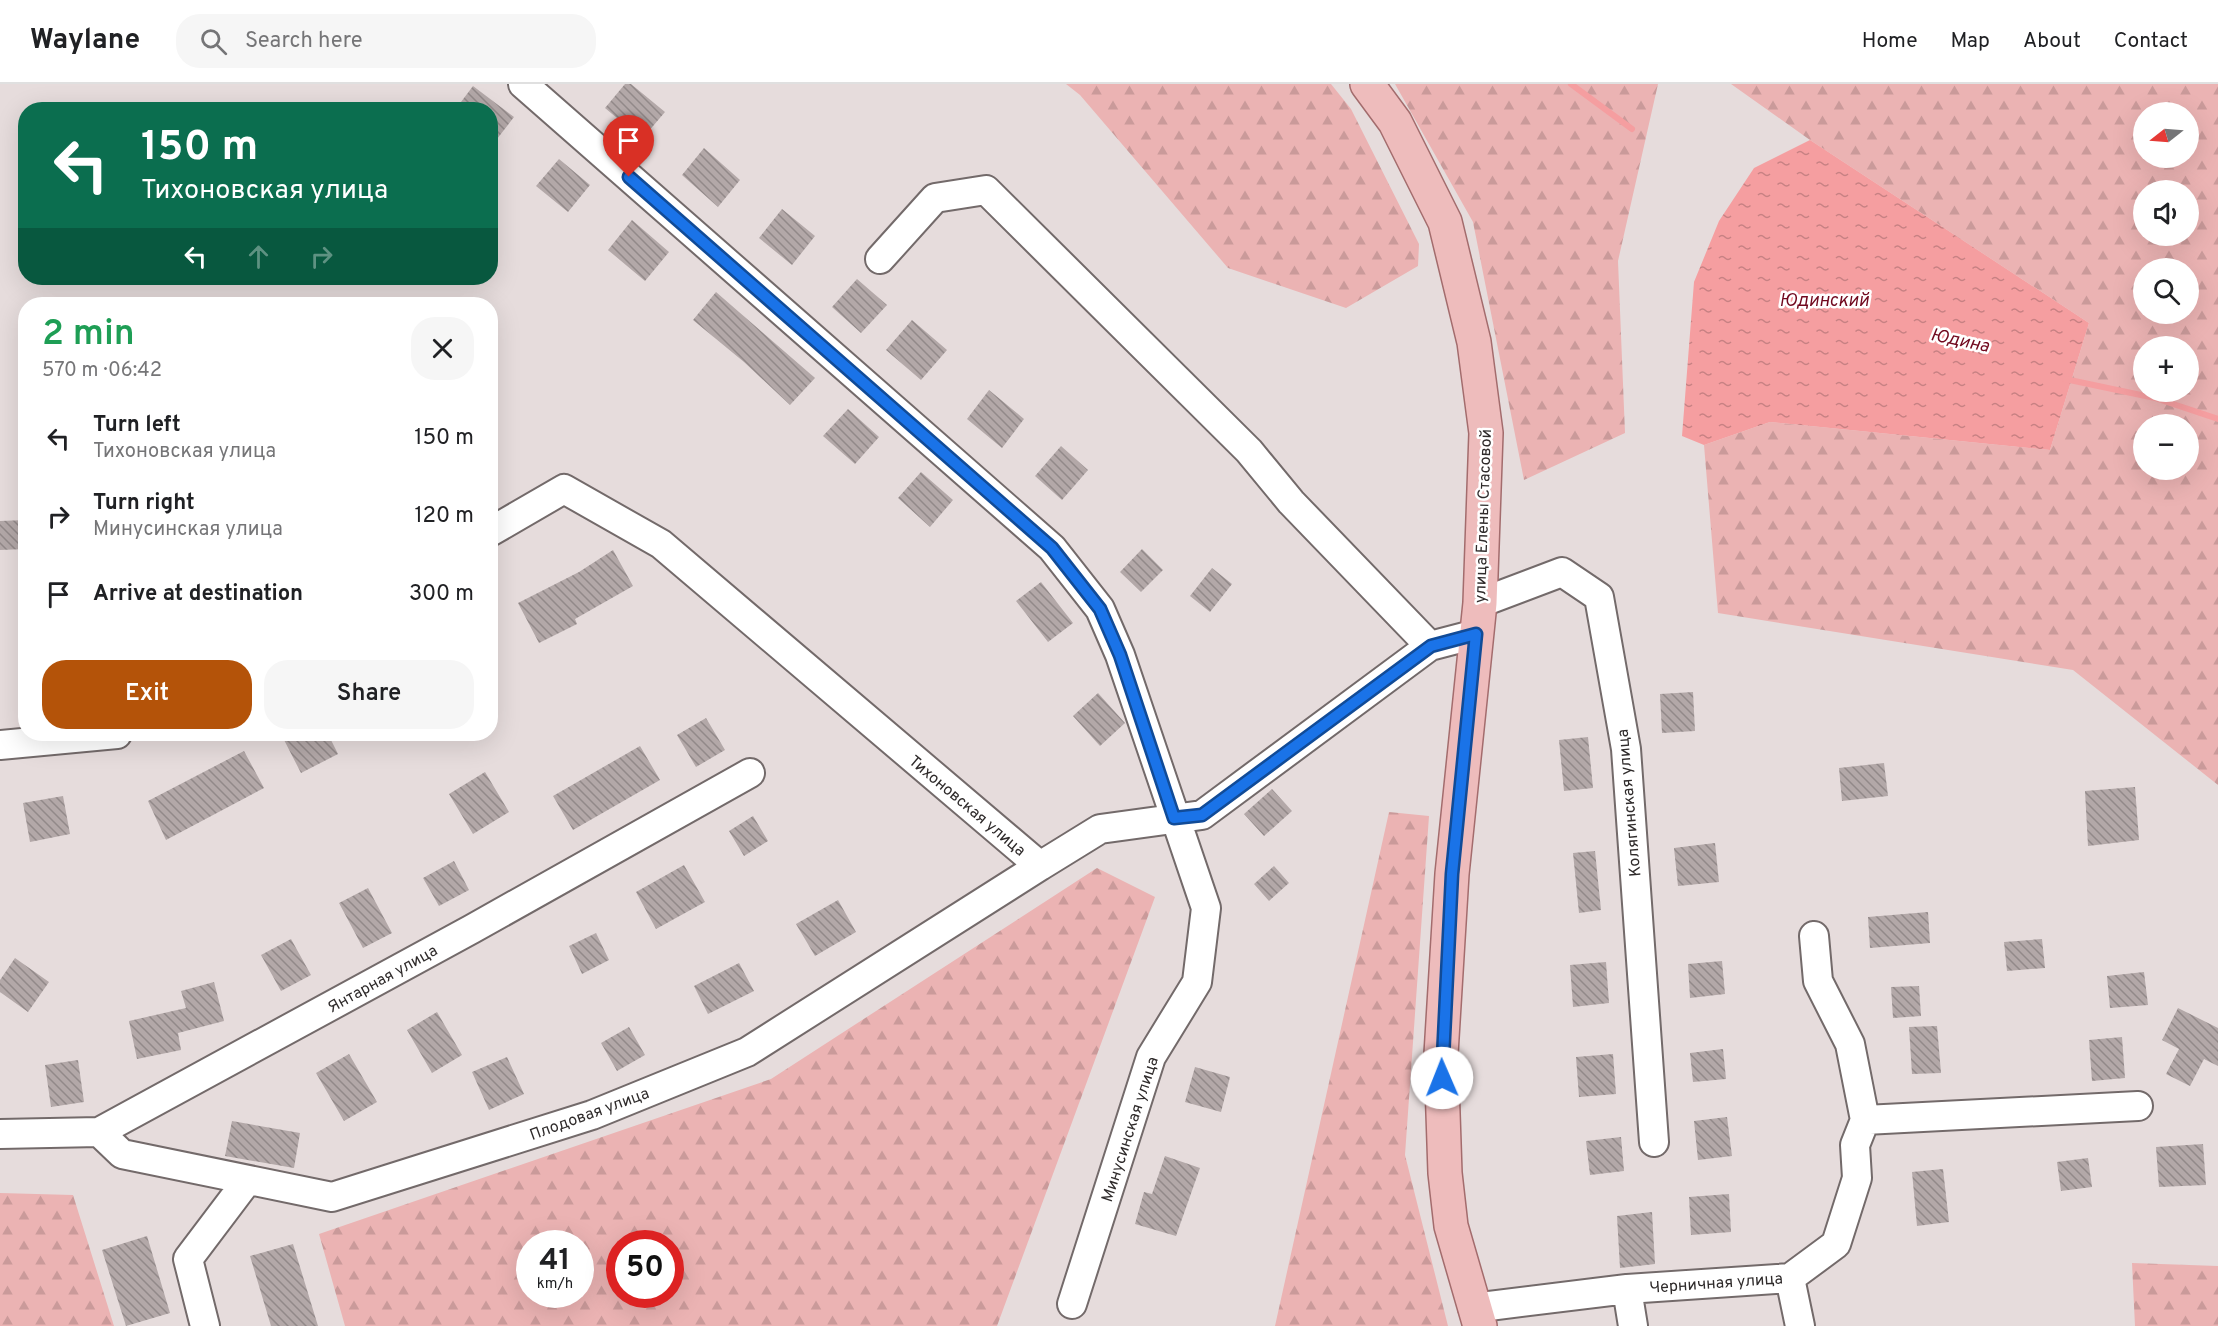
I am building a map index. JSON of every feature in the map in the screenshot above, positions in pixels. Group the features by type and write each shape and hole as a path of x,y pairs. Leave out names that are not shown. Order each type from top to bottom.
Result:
{"main road":[{"name":"улица Елены Стасовой","path":"1367,84 1395,122 1445,222 1474,342 1486,433 1478,618 1452,874 1441,1054 1445,1173 1451,1226 1477,1317"}],"street":[{"name":"Минусинская улица","path":"523,84 1052,548 1100,609 1120,655 1206,908 1197,982 1151,1057 1072,1304"},
{"path":"880,259 935,198 986,190 1249,451 1290,502 1431,646"},
{"name":"Тихоновская улица","path":"498,527 564,489 661,544 1040,867 1100,829 1202,815 1431,646 1478,618"},
{"name":"Колягинская улица","path":"1478,618 1562,572 1599,597 1626,749 1654,1142"},
{"path":"0,745 43,741"},
{"name":"Янтарная улица","path":"0,1134 99,1132 472,929 750,773"},
{"name":"Плодовая улица","path":"99,1132 122,1154 332,1197 591,1115 747,1052 1040,867"},
{"path":"1814,936 1818,981 1850,1044 1866,1120 2138,1107"},
{"name":"Черничная улица","path":"1477,1317 1627,1289 1790,1278 1836,1244 1857,1178 1855,1145 1866,1120"},
{"path":"205,1326 188,1259 248,1181"},
{"path":"1790,1278 1800,1326"},
{"path":"1627,1289 1633,1326"}],"green space":[{"path":"1066,84 1331,84 1351,109 1419,244 1418,266 1346,308 1228,268 1080,95"},
{"path":"1395,84 1658,84 1618,261 1625,433 1524,480 1473,222"},
{"path":"1731,84 2218,84 2218,785 2073,670 1718,613 1704,445 1770,422 2050,450 2089,323 1810,140"},
{"path":"1389,812 1429,816 1405,1155 1448,1326 1275,1326"},
{"path":"1097,868 1155,897 997,1326 345,1326 319,1234 771,1079"},
{"path":"0,1193 73,1195 114,1326 0,1326"},
{"path":"2132,1263 2218,1266 2218,1326 2135,1326"}],"water":[{"name":"Юдинский","path":"1810,140 2089,323 2050,450 1770,422 1704,445 1682,436 1694,282 1719,221 1754,168"}],"building":[{"path":"625,84 631,84 665,112 642,139 605,108"},
{"path":"473,86 494,102 461,102"},
{"path":"498,105 514,117 498,138"},
{"path":"704,148 740,180 718,207 682,175"},
{"path":"559,159 590,185 568,212 536,186"},
{"path":"782,209 815,236 792,265 759,238"},
{"path":"632,220 669,252 645,281 608,250"},
{"path":"857,279 887,305 861,333 832,307"},
{"path":"716,292 815,378 790,405 744,362 693,320"},
{"path":"912,320 947,350 921,380 886,350"},
{"path":"989,390 1024,419 1002,448 967,419"},
{"path":"848,409 879,437 855,464 823,436"},
{"path":"1061,446 1088,470 1062,500 1035,476"},
{"path":"921,472 953,500 930,527 898,498"},
{"path":"18,520 18,549 0,550 0,521"},
{"path":"1142,549 1163,570 1141,592 1120,572"},
{"path":"613,550 633,586 575,619 577,624 539,643 518,603 579,572"},
{"path":"1212,568 1232,584 1210,612 1190,596"},
{"path":"1041,582 1073,623 1048,642 1016,601"},
{"path":"1693,692 1695,731 1662,733 1660,694"},
{"path":"1098,693 1125,723 1100,746 1073,716"},
{"path":"706,718 725,750 696,767 677,735"},
{"path":"1588,737 1593,788 1564,791 1559,740"},
{"path":"285,741 332,741 338,754 301,773"},
{"path":"640,746 660,780 573,830 553,796"},
{"path":"244,751 264,788 166,840 148,801"},
{"path":"1884,763 1888,796 1842,801 1839,768"},
{"path":"485,772 509,812 473,834 449,794"},
{"path":"2135,787 2139,840 2088,846 2085,791"},
{"path":"1272,789 1292,811 1264,836 1244,814"},
{"path":"63,796 70,834 30,842 23,803"},
{"path":"753,816 768,841 744,856 729,831"},
{"path":"1715,843 1719,882 1678,886 1674,848"},
{"path":"1595,851 1601,910 1579,913 1573,853"},
{"path":"454,861 469,890 439,906 423,878"},
{"path":"684,865 705,902 656,929 636,892"},
{"path":"1274,866 1289,883 1269,901 1254,884"},
{"path":"368,888 392,933 363,948 339,903"},
{"path":"838,900 856,932 815,956 796,924"},
{"path":"1928,912 1930,943 1870,948 1868,917"},
{"path":"596,933 609,960 582,974 569,946"},
{"path":"291,939 311,975 281,991 261,955"},
{"path":"2042,939 2045,968 2007,971 2004,942"},
{"path":"15,958 49,982 28,1012 0,992 0,980"},
{"path":"1722,961 1725,994 1690,998 1688,964"},
{"path":"1606,962 1609,1003 1573,1007 1570,965"},
{"path":"739,963 754,991 708,1014 694,986"},
{"path":"2144,972 2148,1005 2110,1008 2107,976"},
{"path":"214,982 224,1021 178,1033 181,1050 137,1059 129,1021 186,1008 181,991"},
{"path":"1919,986 1921,1016 1893,1018 1891,987"},
{"path":"2178,1008 2218,1028 2218,1066 2204,1059 2190,1086 2166,1074 2179,1049 2162,1040"},
{"path":"437,1012 462,1055 432,1073 407,1030"},
{"path":"1937,1026 1941,1073 1912,1074 1909,1027"},
{"path":"629,1027 645,1055 617,1071 601,1043"},
{"path":"2122,1037 2125,1078 2092,1081 2089,1040"},
{"path":"1723,1049 1726,1079 1693,1082 1690,1053"},
{"path":"349,1054 377,1102 344,1121 316,1073"},
{"path":"1613,1054 1616,1094 1579,1097 1576,1057"},
{"path":"507,1057 524,1094 489,1110 472,1072"},
{"path":"78,1060 84,1102 51,1107 45,1065"},
{"path":"1195,1067 1230,1077 1221,1112 1185,1102"},
{"path":"1727,1117 1732,1156 1698,1160 1694,1121"},
{"path":"232,1121 300,1133 294,1168 225,1156"},
{"path":"1621,1137 1624,1171 1590,1175 1586,1141"},
{"path":"2203,1144 2206,1185 2159,1187 2156,1147"},
{"path":"1165,1156 1200,1168 1176,1236 1135,1224 1144,1192 1152,1194"},
{"path":"2088,1158 2092,1187 2061,1191 2057,1162"},
{"path":"1943,1169 1949,1222 1917,1226 1912,1172"},
{"path":"1729,1194 1731,1232 1691,1235 1689,1197"},
{"path":"1652,1212 1655,1264 1620,1268 1617,1216"},
{"path":"147,1236 170,1313 126,1326 102,1250"},
{"path":"293,1244 318,1326 271,1326 250,1256"}],"waterway":[{"name":"Юдина","path":"1571,84 1632,129"},
{"name":"Юдина","path":"2065,379 2155,398 2218,419"}],"route":[{"path":"629,177 1052,548 1100,609 1120,655 1174,818 1202,815 1431,646 1476,634 1452,874 1441,1054 1442,1078"}]}
